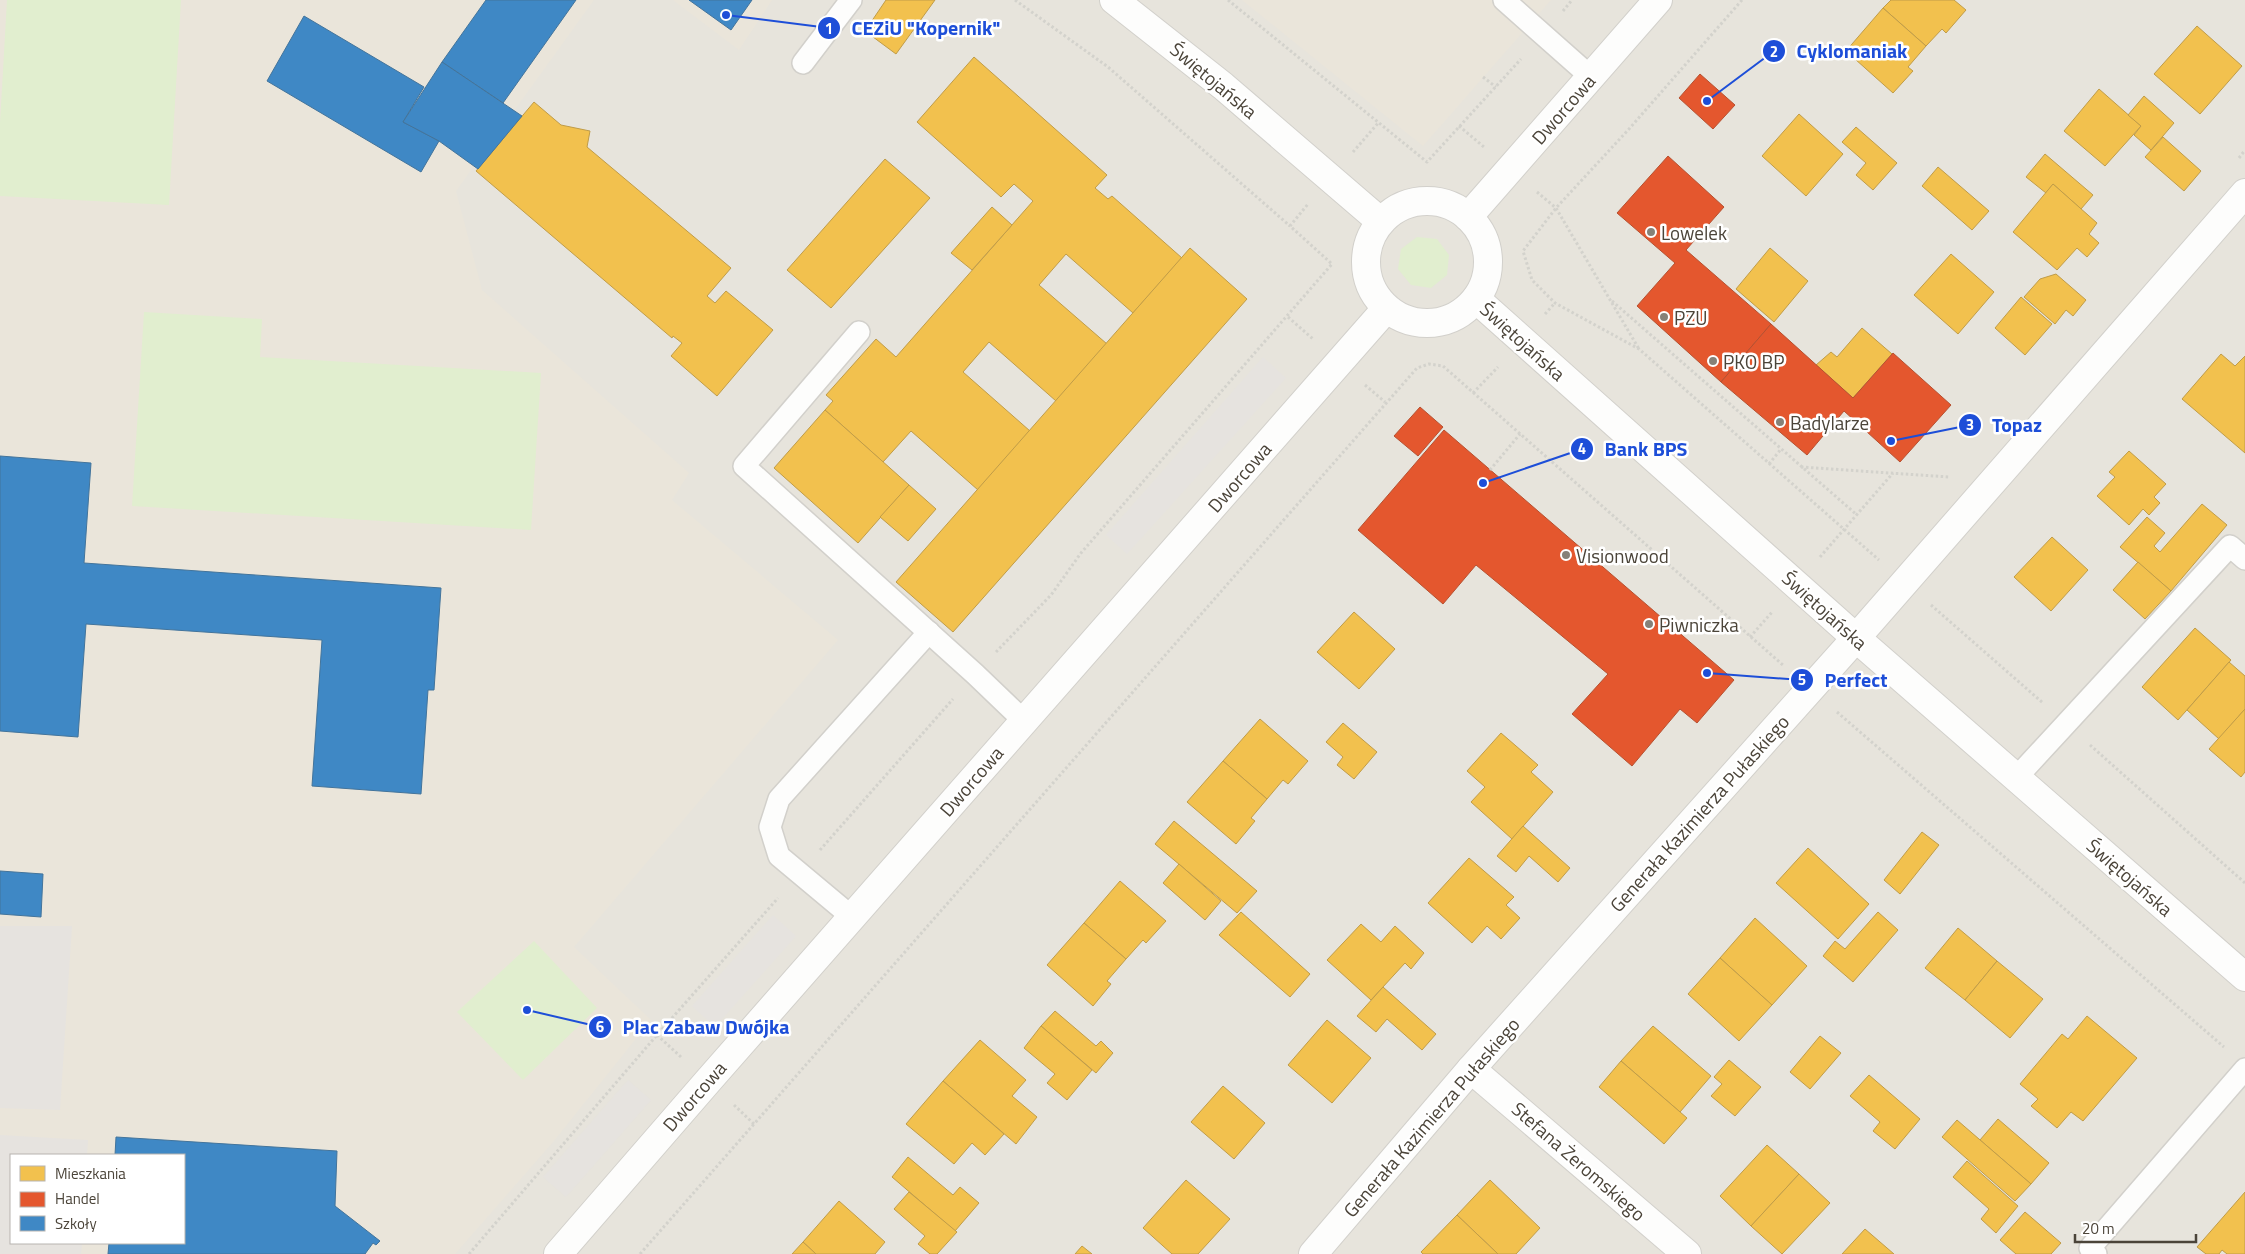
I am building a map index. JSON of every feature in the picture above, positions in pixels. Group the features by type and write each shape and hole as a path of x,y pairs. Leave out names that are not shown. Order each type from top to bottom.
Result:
{"street":[{"name":"Świętojańska","path":"1114,0 1223,86 1380,221"},
{"name":"Dworcowa","path":"1468,217 1658,0"},
{"name":"Generała Kazimierza Pułaskiego","path":"1313,1254 1471,1069 1856,638 2245,193"},
{"path":"1433,201 1452,206 1468,217 1480,231 1487,248 1488,265 1484,283 1476,299 1462,313 1443,321 1423,324 1403,319 1386,308 1374,294 1366,276 1365,257 1370,238 1380,221 1396,209 1414,202 1433,201"},
{"name":"Świętojańska","path":"1476,299 1856,638 2245,977"},
{"name":"Dworcowa","path":"558,1254 1386,308"},
{"name":"Stefana Żeromskiego","path":"1471,1069 1686,1254"}],"lane":[{"path":"803,63 851,0"},
{"path":"1504,0 1591,77"},
{"path":"860,332 744,466 929,632 1024,721"},
{"path":"2016,778 2230,546 2245,559"},
{"path":"852,917 779,856 770,827 779,799 929,632"},
{"path":"2096,1254 2090,1248 2245,1069"}],"path":[{"path":"1015,0 1108,67 1290,226"},
{"path":"1228,0 1427,162 1504,78"},
{"path":"1742,0 1629,129 1556,208 1524,250 1532,280 1555,303 1639,350 1882,563"},
{"path":"1483,78 1496,87"},
{"path":"1556,208 1639,350"},
{"path":"1612,301 1857,514"},
{"path":"1298,502 1417,368 1429,364 1443,366 1810,689 2230,1052"},
{"path":"1490,470 1520,434"},
{"path":"1768,464 1781,449"},
{"path":"1801,467 1957,478"},
{"path":"1844,530 1893,474"},
{"path":"468,1254 657,1035"},
{"path":"640,1254 754,1124"}],"shaded area":[{"path":"0,0 2245,0 2245,1254 0,1254"},
{"path":"0,0 594,0 456,191 482,290 689,473 672,500 838,640 574,947 651,1020 553,1142 455,1254 0,1254"},
{"path":"673,0 772,0 739,50"},
{"path":"1242,0 1551,0 1423,146"},
{"path":"1263,357 1286,378 1127,554 1106,535"},
{"path":"773,915 796,936 715,1027 692,1006"},
{"path":"0,926 72,926 60,1110 0,1108"},
{"path":"628,1080 651,1100 566,1197 543,1177"},
{"path":"0,1135 88,1140 87,1154 10,1154 10,1244 82,1244 81,1254 0,1254"}],"green space":[{"path":"7,0 181,0 169,205 0,196 0,123"},
{"path":"1417,237 1437,239 1449,255 1447,275 1431,288 1411,285 1398,269 1401,249"},
{"path":"144,312 262,319 260,357 541,373 531,530 132,506"},
{"path":"534,941 597,1008 523,1080 457,1012"}],"building: Mieszkania":[{"path":"886,0 935,0 896,54 865,31"},
{"path":"1891,0 1954,0 1966,10 1946,33 1942,29 1926,46 1883,8"},
{"path":"1883,8 1926,46 1908,67 1913,71 1893,93 1846,51"},
{"path":"2197,26 2242,66 2200,114 2154,74"},
{"path":"974,57 1107,175 1095,188 1108,199 1112,196 1182,258 1133,313 1066,254 1039,285 1107,344 1056,401 989,342 963,372 1030,431 978,490 911,431 883,462 825,410 833,401 826,395 876,339 896,357 1033,201 1014,184 1001,197 917,122"},
{"path":"2099,89 2141,126 2105,166 2064,131"},
{"path":"2144,96 2174,123 2151,150 2134,135 2141,126 2128,115"},
{"path":"534,102 561,125 590,131 587,147 731,268 707,296 715,303 726,291 773,330 717,396 671,356 682,343 673,336 672,338 476,171"},
{"path":"1799,114 1843,154 1806,196 1762,156"},
{"path":"1856,127 1897,163 1873,190 1856,175 1866,163 1842,142"},
{"path":"2163,137 2201,171 2184,191 2145,157"},
{"path":"2045,154 2093,195 2081,209 2053,184 2046,193 2026,177"},
{"path":"885,159 930,198 831,308 787,270"},
{"path":"1938,167 1989,211 1972,230 1922,186"},
{"path":"2053,184 2097,223 2089,234 2099,243 2087,257 2077,248 2057,270 2013,232"},
{"path":"992,207 1012,225 972,270 951,253"},
{"path":"1190,248 1247,299 953,632 896,582"},
{"path":"1770,248 1808,281 1774,322 1736,289"},
{"path":"1951,254 1994,292 1958,334 1914,295"},
{"path":"2056,274 2086,300 2073,316 2066,310 2055,324 2024,297 2040,279"},
{"path":"2021,297 2052,324 2025,355 1995,328"},
{"path":"1862,328 1892,354 1853,398 1816,365 1831,352 1837,357"},
{"path":"2221,354 2235,366 2245,356 2245,453 2182,399"},
{"path":"825,410 909,485 858,543 774,468"},
{"path":"2129,451 2166,484 2154,497 2160,503 2149,515 2143,509 2129,525 2097,496 2115,477 2109,472"},
{"path":"909,485 936,509 908,541 880,517"},
{"path":"2202,504 2227,525 2171,591 2120,547 2147,517 2165,533 2154,546 2160,552"},
{"path":"2052,537 2088,570 2051,611 2014,577"},
{"path":"2138,562 2171,591 2145,619 2113,590"},
{"path":"1354,612 1395,649 1359,689 1317,652"},
{"path":"2195,628 2231,660 2178,720 2142,687"},
{"path":"2229,662 2245,676 2245,709 2219,739 2187,710"},
{"path":"2245,709 2245,772 2241,777 2209,749"},
{"path":"1260,719 1308,761 1288,784 1283,780 1267,799 1223,761"},
{"path":"1343,723 1377,752 1354,779 1337,765 1343,757 1326,742"},
{"path":"1501,733 1538,765 1531,772 1553,792 1512,839 1471,802 1485,787 1467,771"},
{"path":"1223,761 1267,799 1251,818 1255,821 1236,844 1187,802"},
{"path":"1174,821 1257,891 1237,913 1155,844"},
{"path":"1523,826 1570,868 1558,882 1529,856 1516,872 1497,856"},
{"path":"1922,832 1939,845 1900,894 1884,880"},
{"path":"1808,848 1869,904 1838,939 1776,883"},
{"path":"1469,858 1514,897 1506,905 1520,918 1501,939 1487,926 1472,943 1428,903"},
{"path":"1179,864 1221,901 1205,920 1163,883"},
{"path":"1120,881 1166,921 1146,943 1143,940 1126,959 1084,923"},
{"path":"1241,912 1310,974 1290,997 1219,935"},
{"path":"1878,912 1898,930 1853,982 1823,956 1835,941 1845,949"},
{"path":"1755,918 1807,966 1772,1005 1720,958"},
{"path":"1084,923 1126,959 1107,981 1111,984 1093,1006 1047,965"},
{"path":"1361,924 1381,942 1395,926 1424,953 1411,969 1405,963 1371,1000 1327,960"},
{"path":"1958,928 1997,961 1965,1000 1925,968"},
{"path":"1720,958 1772,1005 1739,1041 1688,994"},
{"path":"1997,961 2043,999 2010,1038 1965,1000"},
{"path":"1383,987 1436,1034 1422,1050 1387,1019 1376,1032 1357,1016"},
{"path":"1055,1011 1096,1046 1101,1041 1113,1053 1096,1073 1041,1026"},
{"path":"2087,1016 2137,1058 2083,1121 2071,1112 2057,1128 2031,1106 2038,1099 2020,1084 2062,1034 2068,1039"},
{"path":"1327,1020 1371,1058 1332,1103 1288,1065"},
{"path":"1041,1026 1092,1070 1067,1100 1047,1083 1055,1074 1024,1048"},
{"path":"1653,1026 1711,1076 1680,1112 1621,1061"},
{"path":"1820,1036 1841,1053 1810,1089 1790,1072"},
{"path":"980,1040 1026,1080 1012,1096 1037,1117 1016,1144 943,1081"},
{"path":"1729,1060 1761,1087 1735,1116 1711,1096 1722,1084 1714,1077"},
{"path":"1621,1061 1687,1118 1664,1144 1599,1087"},
{"path":"1869,1075 1920,1119 1895,1149 1873,1131 1880,1122 1850,1096"},
{"path":"943,1081 1004,1134 985,1155 972,1143 954,1164 906,1124"},
{"path":"1223,1086 1265,1123 1234,1159 1191,1122"},
{"path":"1998,1119 2049,1163 2031,1184 1980,1140"},
{"path":"1957,1120 2031,1184 2015,1201 1942,1137"},
{"path":"1767,1145 1799,1174 1751,1226 1720,1196"},
{"path":"908,1157 953,1195 960,1187 979,1203 955,1231 892,1177"},
{"path":"1967,1161 2018,1206 1996,1233 1981,1219 1989,1209 1953,1177"},
{"path":"1799,1174 1830,1203 1782,1254 1751,1226"},
{"path":"1186,1180 1230,1219 1198,1254 1172,1254 1143,1228"},
{"path":"1490,1180 1540,1228 1516,1254 1498,1254 1457,1215"},
{"path":"909,1192 957,1232 937,1254 930,1254 918,1244 925,1236 894,1209"},
{"path":"2245,1192 2245,1254 2227,1254 2222,1250 2219,1254 2206,1254 2197,1247"},
{"path":"839,1201 885,1242 875,1254 816,1254 803,1242"},
{"path":"2025,1212 2061,1243 2051,1254 2016,1254 2000,1240"},
{"path":"1457,1215 1498,1254 1423,1254 1421,1252"},
{"path":"1865,1229 1894,1254 1842,1254"},
{"path":"803,1242 816,1254 792,1254"},
{"path":"1082,1246 1092,1254 1075,1254"}],"building: Handel":[{"path":"1700,74 1735,105 1713,129 1679,98"},
{"path":"1668,156 1724,207 1686,250 1771,324 1721,382 1637,306 1675,263 1617,213"},
{"path":"1771,324 1853,398 1893,353 1951,405 1900,462 1844,411 1807,455 1721,382"},
{"path":"1420,407 1443,427 1418,456 1394,436"},
{"path":"1444,430 1734,680 1697,723 1680,709 1632,766 1572,714 1608,674 1476,565 1443,604 1358,530"}],"building: Szkoły":[{"path":"486,0 576,0 503,103 442,62"},
{"path":"689,0 752,0 731,30"},
{"path":"304,16 424,87 403,122 439,141 421,172 267,81"},
{"path":"442,62 522,116 478,169 439,141 403,122"},
{"path":"0,456 91,463 84,563 441,588 434,690 428,690 421,794 312,786 322,640 86,624 78,737 0,731"},
{"path":"0,871 43,874 41,917 0,914"},
{"path":"116,1137 337,1151 335,1206 380,1241 376,1245 373,1243 365,1254 108,1254 109,1244 185,1244 185,1154 115,1154"}],"place":[{"name":"CEZiU \"Kopernik\"","path":"726,15"},
{"name":"Cyklomaniak","path":"1707,101"},
{"name":"Lowelek","path":"1651,232"},
{"name":"PZU","path":"1664,317"},
{"name":"PKO BP","path":"1713,361"},
{"name":"Badylarze","path":"1780,422"},
{"name":"Topaz","path":"1891,441"},
{"name":"Bank BPS","path":"1483,483"},
{"name":"Visionwood","path":"1566,555"},
{"name":"Piwniczka","path":"1649,624"},
{"name":"Perfect","path":"1707,673"},
{"name":"Plac Zabaw Dwójka","path":"527,1010"}]}
